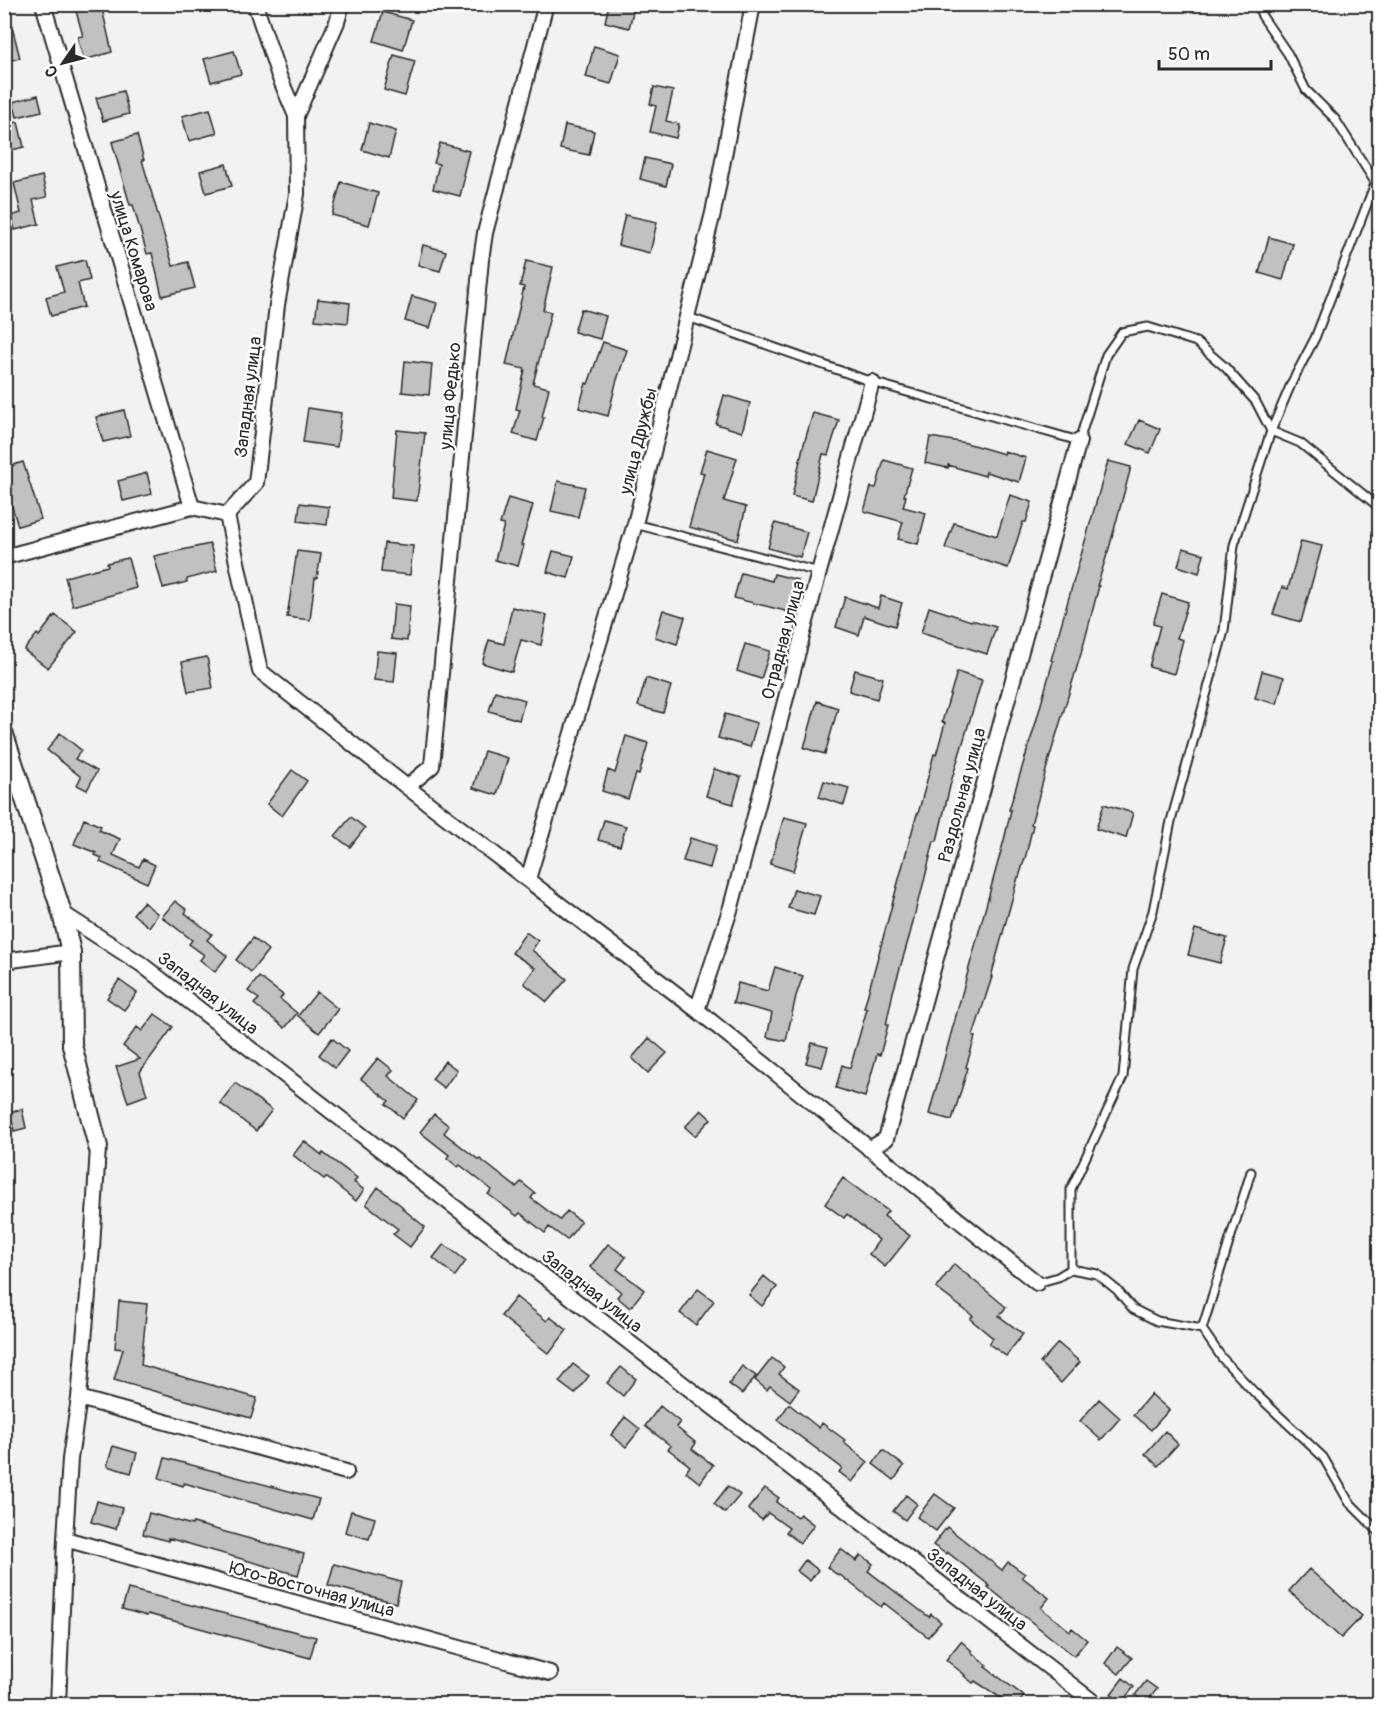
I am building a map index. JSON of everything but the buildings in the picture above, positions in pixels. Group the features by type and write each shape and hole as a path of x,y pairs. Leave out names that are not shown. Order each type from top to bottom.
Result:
{"street":[{"name":"улица Комарова","path":"43,4 192,507"},
{"path":"255,4 279,76 296,116"},
{"path":"296,116 337,22 342,4"},
{"name":"улица Федько","path":"407,787 432,766 485,233 546,4"},
{"name":"улица Дружбы","path":"528,879 635,524 688,318 713,213 753,4"},
{"name":"Западная улица","path":"227,515 256,483 278,305 297,194 296,116"},
{"name":"Отрадная улица","path":"697,1010 731,908 819,572 872,382"},
{"name":"Раздольная улица","path":"869,1149 886,1139 1079,441"},
{"path":"4,557 192,507 227,515 260,671 697,1010 1037,1283"},
{"path":"4,735 62,912 71,952 72,1045 98,1147 79,1398 70,1459 58,1704"},
{"name":"Западная улица","path":"62,912 141,964 1096,1704"},
{"path":"4,961 71,952"},
{"path":"79,1398 346,1472"},
{"name":"Юго-Восточная улица","path":"65,1539 550,1673"}],"lane":[{"path":"1258,4 1262,16 1288,54 1306,90 1335,119 1375,182"},
{"path":"1071,1269 1071,1189 1123,1077 1133,969 1153,911 1171,821 1224,631 1234,545 1271,431 1292,382 1315,338 1380,171"},
{"path":"688,318 872,382 1079,441 1106,355 1122,332 1148,327 1196,342 1225,367 1256,402 1271,431 1300,443 1380,508"},
{"path":"635,524 819,572"},
{"path":"1202,1329 1251,1172"},
{"path":"1037,1283 1058,1277 1071,1269 1097,1274 1117,1290 1133,1309 1157,1321 1202,1329 1222,1358 1254,1392 1323,1457 1349,1502 1380,1533"}],"shaded area":[{"path":"5,1500 12,1704 4,1704"}]}
